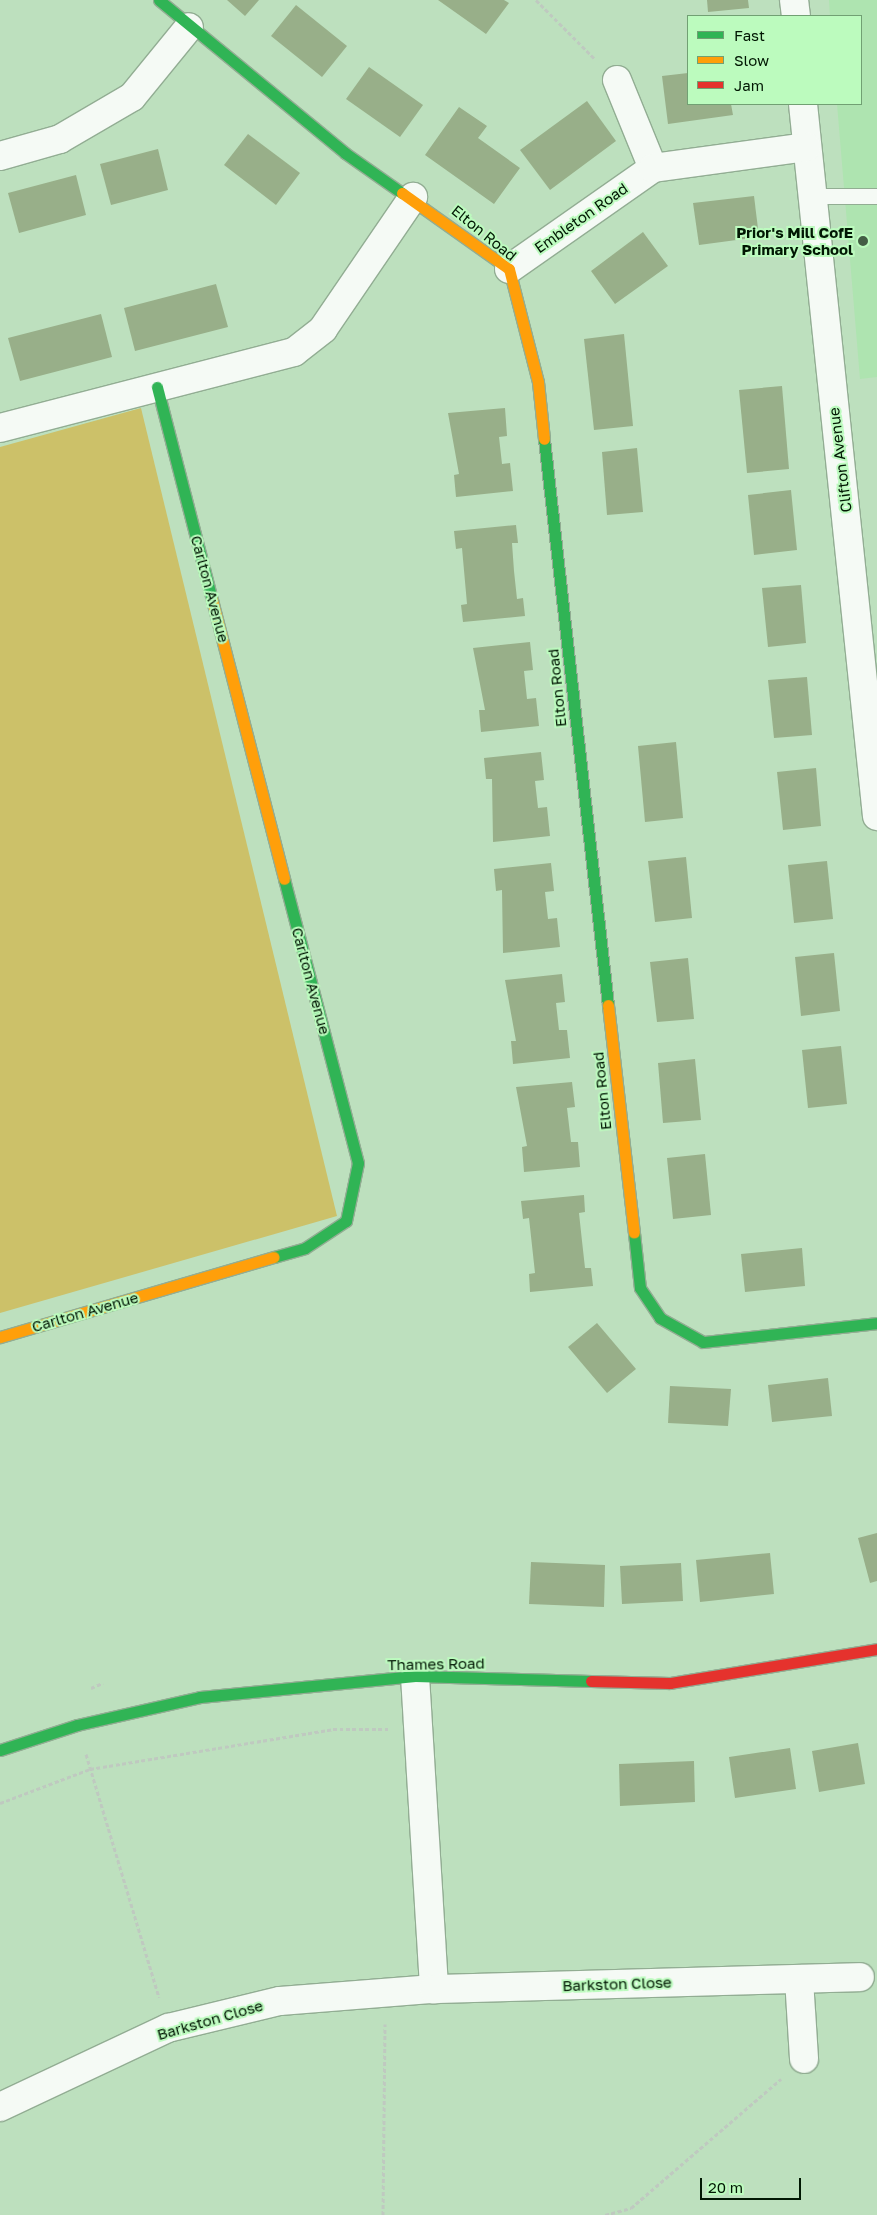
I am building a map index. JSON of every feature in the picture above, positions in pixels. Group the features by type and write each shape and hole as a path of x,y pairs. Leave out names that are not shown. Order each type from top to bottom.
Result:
{"street":[{"name":"Elton Road","path":"159,0 189,27 345,153 412,196 509,269 538,382 640,1288 660,1318 703,1342 877,1323"},
{"path":"794,0 796,15"},
{"path":"0,156 60,140 132,97 189,27"},
{"path":"617,80 653,168"},
{"name":"Clifton Avenue","path":"803,105 810,196 867,602 877,816"},
{"name":"Embleton Road","path":"509,269 653,168 807,147"},
{"path":"0,428 294,352 323,329 412,196"},
{"name":"Carlton Avenue","path":"0,1337 305,1248 346,1221 358,1163 157,387"},
{"name":"Thames Road","path":"0,1750 77,1725 200,1698 415,1676 670,1683 877,1649"},
{"path":"415,1676 434,1989"},
{"name":"Barkston Close","path":"0,2107 168,2028 280,2001 434,1989 860,1977"},
{"path":"800,1979 804,2058"}],"lane":[{"path":"810,196 877,196"}],"path":[{"path":"536,0 617,80"},
{"path":"77,1725 168,2028"},
{"path":"0,1803 90,1769 333,1729 418,1730"},
{"path":"383,2215 385,1993"},
{"path":"605,2215 631,2208 804,2058"}],"shaded area":[{"name":"Prior's Mill CofE Primary School","path":"829,0 877,0 877,377 860,379 837,105 862,105 862,15 830,15"},
{"path":"141,408 337,1216 0,1313 0,447"}],"building":[{"path":"227,0 259,0 245,16"},
{"path":"438,0 504,0 509,3 486,34"},
{"path":"707,0 748,0 749,8 708,12"},
{"path":"296,5 347,46 322,77 271,36"},
{"path":"369,67 423,105 400,137 346,99"},
{"path":"687,73 687,105 731,105 733,115 668,124 662,76"},
{"path":"587,101 616,141 550,190 520,150"},
{"path":"459,107 487,126 478,138 520,168 494,204 425,155"},
{"path":"248,134 300,173 276,205 224,165"},
{"path":"158,149 168,190 111,205 100,164"},
{"path":"76,175 86,215 19,233 8,193"},
{"path":"754,196 759,237 699,245 693,203"},
{"path":"643,232 668,266 615,304 591,271"},
{"path":"216,284 228,327 135,351 124,308"},
{"path":"101,314 112,357 20,381 8,338"},
{"path":"624,334 633,426 594,430 584,339"},
{"path":"782,386 789,469 747,473 739,390"},
{"path":"505,408 507,436 499,437 502,464 510,463 513,491 456,497 454,475 459,474 448,413"},
{"path":"637,448 643,512 607,515 602,452"},
{"path":"791,490 797,550 754,555 748,495"},
{"path":"516,525 518,543 512,543 514,571 517,599 523,598 525,616 463,622 461,605 467,604 462,548 456,549 454,531"},
{"path":"801,585 806,643 768,647 762,588"},
{"path":"530,642 533,670 524,671 527,699 536,698 539,726 481,732 479,710 485,710 473,648"},
{"path":"807,677 812,735 774,738 768,680"},
{"path":"676,742 683,818 645,822 638,746"},
{"path":"541,752 544,780 535,781 538,808 547,807 550,836 493,842 492,779 486,779 484,758"},
{"path":"816,768 821,826 783,830 777,772"},
{"path":"686,857 692,918 655,922 648,861"},
{"path":"827,861 833,919 794,923 788,865"},
{"path":"551,863 554,891 545,892 548,919 557,918 560,947 503,953 502,890 496,891 494,869"},
{"path":"834,953 840,1011 801,1016 795,957"},
{"path":"688,958 694,1019 657,1022 650,962"},
{"path":"562,974 565,1002 556,1003 559,1030 567,1030 570,1058 513,1064 511,1041 516,1041 505,980"},
{"path":"841,1046 847,1104 808,1108 802,1050"},
{"path":"695,1059 701,1120 663,1123 658,1063"},
{"path":"572,1082 575,1107 567,1108 571,1142 578,1142 580,1167 524,1172 522,1147 527,1146 516,1087"},
{"path":"705,1154 711,1215 673,1219 667,1158"},
{"path":"584,1195 585,1212 579,1213 585,1268 591,1268 593,1286 530,1292 529,1274 535,1273 529,1218 523,1219 521,1201"},
{"path":"802,1248 805,1286 745,1292 741,1254"},
{"path":"597,1323 636,1369 607,1393 568,1347"},
{"path":"828,1378 832,1416 772,1422 768,1385"},
{"path":"670,1386 731,1389 728,1426 668,1423"},
{"path":"877,1533 877,1581 870,1583 858,1538"},
{"path":"770,1553 774,1594 700,1602 696,1560"},
{"path":"531,1562 605,1565 604,1607 529,1604"},
{"path":"681,1563 683,1601 622,1604 620,1566"},
{"path":"858,1743 865,1784 819,1792 812,1751"},
{"path":"790,1748 796,1789 735,1798 729,1757"},
{"path":"694,1761 695,1802 620,1806 619,1764"}],"traffic: fast":[{"path":"159,0 345,153 402,193"},
{"path":"157,387 212,600"},
{"path":"544,439 608,1005"},
{"path":"274,1257 305,1248 346,1221 358,1163 284,879"},
{"path":"634,1233 640,1288 660,1318 703,1342 877,1323"},
{"path":"0,1750 77,1725 200,1697 415,1676 591,1681"}],"traffic: slow":[{"path":"402,193 509,269 538,382 544,439"},
{"path":"212,600 284,879"},
{"path":"608,1005 634,1233"},
{"path":"0,1337 274,1257"}],"traffic: jam":[{"path":"591,1681 670,1683 877,1649"}],"place":[{"name":"Prior's Mill CofE Primary School","path":"863,241"}]}
